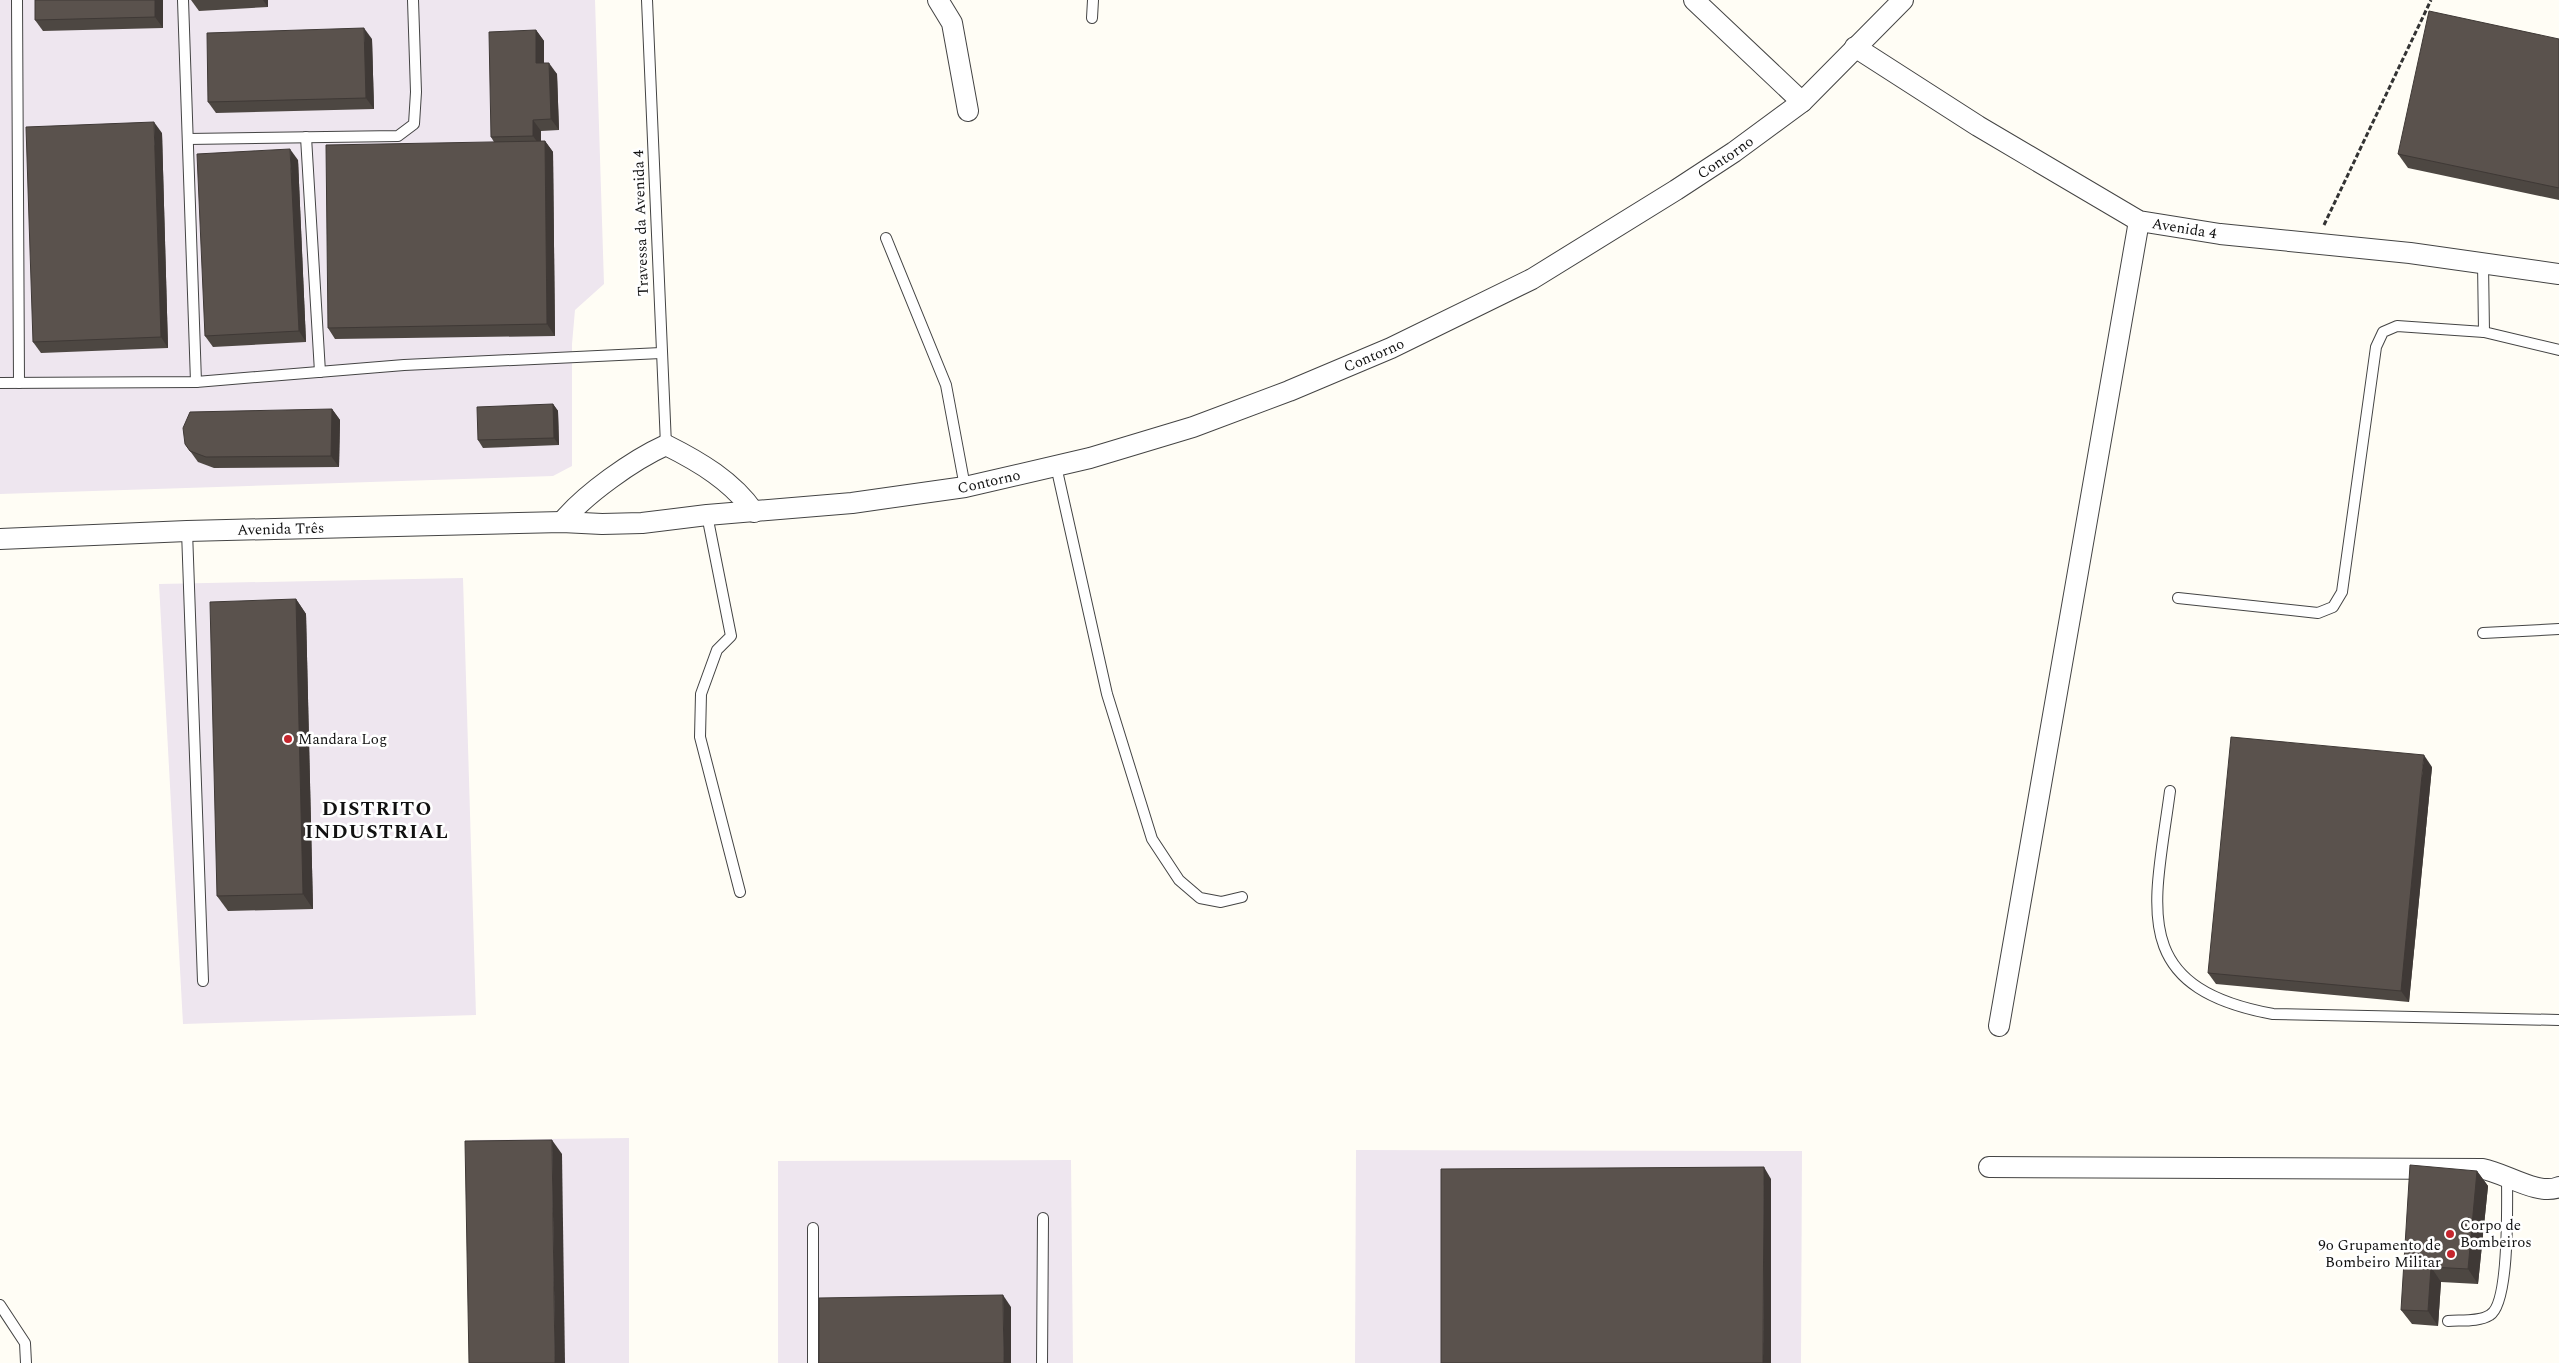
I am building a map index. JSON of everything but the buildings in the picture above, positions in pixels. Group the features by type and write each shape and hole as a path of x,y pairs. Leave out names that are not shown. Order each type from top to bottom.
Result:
{"street":[{"path":"938,0 952,23 968,111"},
{"path":"1694,0 1802,102"},
{"name":"Contorno","path":"707,515 852,503 965,487 1056,466 1193,427 1289,391 1391,348 1532,279 1734,152 1802,102 1854,47 1903,0"},
{"name":"Avenida 4","path":"1854,47 1978,126 2139,221 2220,234 2410,253 2559,274"},
{"path":"1999,1026 2139,221"},
{"path":"562,522 577,504 634,463 666,445 703,465 723,479 742,496 754,512"},
{"name":"Avenida Três","path":"0,539 187,531 562,522 642,523 707,515"},
{"path":"1989,1167 2404,1168 2483,1170 2507,1175 2534,1188 2557,1189"}],"lane":[{"path":"18,0 19,383"},
{"path":"184,0 196,382"},
{"path":"188,139 398,136 414,124 416,92 413,0"},
{"name":"Travessa da Avenida 4","path":"647,0 666,445"},
{"path":"1092,18 1094,0"},
{"path":"306,137 320,372"},
{"path":"886,238 946,385 965,487"},
{"path":"2483,263 2484,332"},
{"path":"2178,598 2318,613 2333,607 2342,592 2376,347 2383,332 2397,326 2484,332 2559,350"},
{"path":"0,383 196,382 404,365 661,353"},
{"path":"1056,466 1107,694 1152,839 1179,880 1200,898 1221,902 1242,896"},
{"path":"707,515 731,636 718,650 701,694 700,737 740,892"},
{"path":"187,531 203,982"},
{"path":"2483,633 2559,629"},
{"path":"2170,791 2156,903 2158,929 2165,950 2175,968 2211,994 2249,1010 2273,1014 2559,1020"},
{"path":"2448,1321 2476,1320 2489,1316 2498,1304 2501,1294 2506,1246 2507,1175"},
{"path":"1042,1363 1043,1218"},
{"path":"813,1228 813,1363"},
{"path":"0,1305 25,1343 26,1363"}],"path":[{"path":"2315,245 2431,0"}],"shaded area":[{"path":"0,0 595,0 604,284 575,310 572,344 572,466 553,476 0,494"},
{"path":"463,578 476,1015 183,1024 159,584"},
{"path":"629,1138 629,1363 473,1363 472,1140"},
{"path":"1356,1150 1802,1151 1801,1363 1355,1363"},
{"path":"1071,1160 1073,1363 778,1363 778,1161"}],"place":[{"name":"Mandara Log","path":"288,739"},
{"name":"Corpo de Bombeiros","path":"2450,1234"},
{"name":"9o Grupamento de Bombeiro Militar","path":"2451,1254"}],"district":[{"name":"DISTRITO INDUSTRIAL","path":"377,820"}]}
